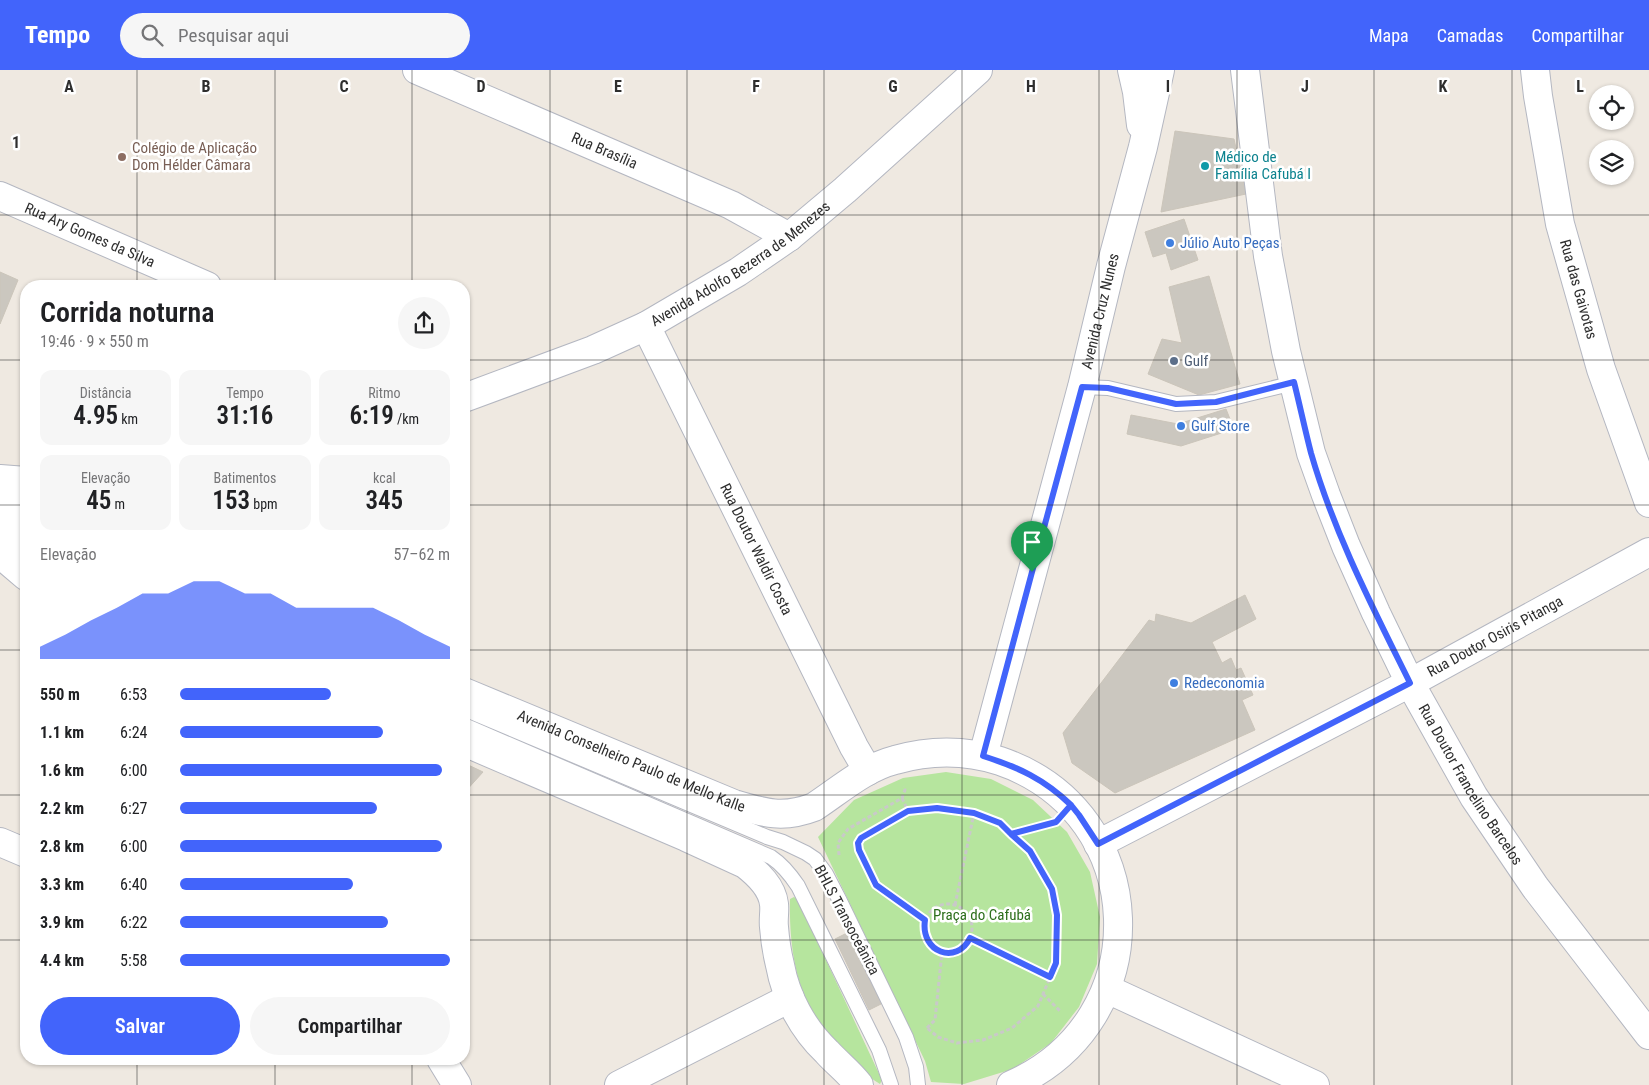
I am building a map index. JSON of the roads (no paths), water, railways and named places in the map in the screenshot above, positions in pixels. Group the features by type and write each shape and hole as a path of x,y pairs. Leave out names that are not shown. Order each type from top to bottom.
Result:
{"street":[{"name":"Rua Brasília","path":"417,70 731,205 789,237"},
{"name":"Avenida Adolfo Bezerra de Menezes","path":"470,396 593,350 646,326 738,272 789,237 845,190 978,70"},
{"path":"1132,70 1137,92 1143,147"},
{"name":"Avenida Cruz Nunes","path":"983,756 1082,387 1111,266 1143,147 1160,70"},
{"name":"Rua Doutor Francelino Barcelos","path":"1245,70 1268,256 1286,351 1312,453 1346,546 1410,683 1480,805 1535,887 1649,1035"},
{"name":"Rua das Gaivotas","path":"1535,70 1560,224 1601,368 1649,502"},
{"name":"Rua Ary Gomes da Silva","path":"0,196 193,280"},
{"name":"Rua Doutor Waldir Costa","path":"646,326 868,771"},
{"path":"0,479 20,481"},
{"path":"0,494 20,503"},
{"path":"0,542 20,550"},
{"name":"Rua Doutor Osiris Pitanga","path":"1098,844 1410,683 1649,552"},
{"path":"0,554 20,571"},
{"name":"Avenida Conselheiro Paulo de Mello Kalle","path":"470,694 734,804 753,810 782,814 814,807 868,771 894,760 921,754 950,752 983,756 1014,766 1039,779 1071,805 1098,844 1112,880 1119,926 1116,957 1107,989 1083,1032 1067,1050 1023,1083"},
{"path":"470,745 745,864 762,879 774,902 774,925 780,966 790,998 817,1043 859,1085"},
{"path":"0,842 20,850"},
{"path":"1107,989 1315,1085"},
{"path":"618,1085 790,998"},
{"path":"445,1065 457,1085"}],"lane":[{"path":"1082,387 1108,388 1176,404 1216,402 1294,382"},
{"path":"0,511 20,519"},
{"path":"0,524 20,532"},
{"name":"BHLS Transoceânica","path":"470,713 766,837 783,842 816,859 840,901 906,1038 916,1066 918,1085"},
{"name":"BHLS Transoceânica","path":"470,728 780,863 791,874 798,886 879,1050 891,1085"}],"place":[{"name":"Colégio de Aplicação Dom Hélder Câmara","path":"122,157"},
{"name":"Médico de Família Cafubá I","path":"1205,166"},
{"name":"Júlio Auto Peças","path":"1170,243"},
{"name":"Gulf","path":"1174,361"},
{"name":"Gulf Store","path":"1181,426"},
{"name":"Redeconomia","path":"1174,683"}],"park label":[{"name":"Praça do Cafubá","path":"982,915"}]}
